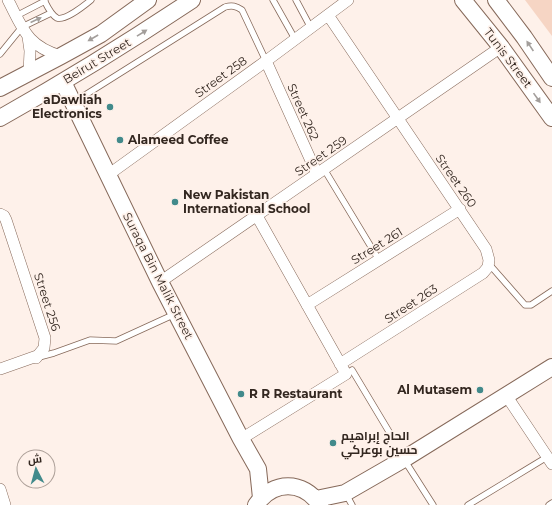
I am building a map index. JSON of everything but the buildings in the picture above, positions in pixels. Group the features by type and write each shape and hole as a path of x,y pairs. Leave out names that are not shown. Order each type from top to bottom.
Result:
{"street":[{"path":"8,0 28,37 30,51 29,73"},
{"path":"126,16 143,0"},
{"name":"Beirut Street","path":"0,88 101,34 148,0"},
{"name":"Beirut Street","path":"0,118 64,82 192,0"},
{"name":"Street 258","path":"108,175 266,62 348,0"},
{"name":"Tunis Street","path":"463,0 501,47 552,118"},
{"name":"Tunis Street","path":"496,0 552,78"},
{"name":"Street 260","path":"328,15 460,209 486,249 489,262"},
{"path":"28,37 40,47 61,56"},
{"path":"397,118 501,47"},
{"name":"Street 262","path":"266,62 320,172"},
{"name":"Suraqa Bin Malik Street","path":"64,82 160,282 241,439 258,468 284,486"},
{"name":"Street 259","path":"160,282 397,118"},
{"name":"Street 261","path":"307,305 460,209"},
{"name":"Street 256","path":"0,214 4,216 6,220 44,333 44,348 36,358"},
{"path":"257,216 343,369"},
{"name":"Street 263","path":"241,439 483,273 489,262"},
{"path":"0,369 37,356 36,358"},
{"path":"258,502 270,491 284,486 305,490 318,502 344,501 404,459 552,367"},
{"path":"506,395 550,461"},
{"name":"Suraqa Bin Malik Street","path":"258,468 258,502"},
{"path":"0,490 5,505"}],"lane":[{"path":"16,16 44,1 51,13 57,18 64,18 91,0"},
{"path":"273,0 295,40"},
{"path":"296,0 311,28"},
{"path":"74,102 225,7 232,5 242,10 266,62"},
{"path":"0,54 22,26 51,13"},
{"path":"320,172 379,260"},
{"path":"489,262 525,305 531,305 552,291"},
{"path":"36,358 90,340 116,341 177,314"},
{"path":"343,369 352,370 391,435"},
{"path":"404,459 433,505"},
{"path":"468,505 550,461"}],"shaded area":[{"path":"525,0 552,0 552,36"}],"place":[{"name":"aDawliah Electronics","path":"110,107"},
{"name":"Alameed Coffee","path":"120,140"},
{"name":"New Pakistan International School","path":"175,202"},
{"name":"Al Mutasem","path":"480,390"},
{"name":"R R Restaurant","path":"241,394"},
{"name":"الحاج إبراهيم حسين بوعركي","path":"333,443"}]}
